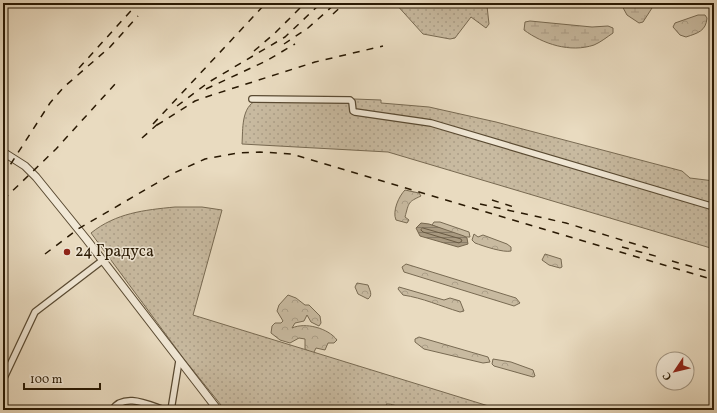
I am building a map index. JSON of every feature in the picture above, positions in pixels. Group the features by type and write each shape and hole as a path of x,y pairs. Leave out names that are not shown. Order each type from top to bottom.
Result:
{"street":[{"path":"252,99 350,100 352,102 353,111 356,112 431,123 714,207"},
{"path":"3,152 25,166 36,178 103,260 218,410"},
{"path":"3,380 35,312 103,260"},
{"path":"171,410 179,361"},
{"path":"112,410 116,405 125,400 141,402 166,410"}],"green space":[{"path":"395,3 484,3 487,6 489,24 486,28 471,17 455,38 450,39 423,34"},
{"path":"651,3 652,8 643,22 639,23 627,15 621,4"},
{"path":"698,15 705,15 707,18 705,26 698,33 686,37 680,35 673,27 675,23"},
{"path":"530,21 592,27 608,26 613,28 613,33 594,45 576,48 557,46 531,35 524,30 525,22"},
{"path":"354,99 381,100 381,103 429,107 496,122 682,171 690,178 714,181 714,249 388,152 242,144 245,113 252,103 257,100 346,103"},
{"path":"405,190 419,193 421,196 411,201 408,205 405,217 409,220 407,223 396,220 395,216 400,196"},
{"path":"175,207 202,207 222,210 193,315 495,408 495,410 400,410 394,405 386,404 390,410 225,410 184,359 91,233 110,221 120,217 141,211"},
{"path":"434,222 440,222 469,232 470,237 462,237 432,225"},
{"path":"474,234 478,237 483,235 507,244 511,247 511,251 499,250 475,243 472,240"},
{"path":"545,254 561,259 562,267 560,268 549,265 542,260"},
{"path":"406,264 516,298 520,303 514,306 404,272 402,267"},
{"path":"357,283 368,285 371,294 368,299 358,294 355,287"},
{"path":"399,287 444,300 450,298 460,301 464,311 460,312 425,300 403,295 398,289"},
{"path":"288,295 296,298 305,305 309,305 320,316 321,323 319,326 311,322 307,315 304,321 295,323 292,328 297,326 316,327 328,332 337,340 334,343 328,343 325,350 316,348 313,354 305,349 305,339 299,338 290,343 280,340 271,333 272,326 275,323 281,323 283,321 277,311 279,305"},
{"path":"419,337 488,357 490,362 483,363 424,349 415,342 415,339"},
{"path":"493,359 511,362 533,370 535,376 533,377 494,366 492,364"}],"water":[{"path":"421,223 429,224 464,236 467,238 468,244 458,247 420,236 416,228"}],"railway":[{"path":"79,68 138,3"},
{"path":"153,124 266,3"},
{"path":"254,51 275,33 305,3"},
{"path":"177,106 209,82 285,37 321,3"},
{"path":"284,44 308,28 336,3"},
{"path":"333,14 345,3"},
{"path":"3,176 50,103 64,87 110,47 138,16"},
{"path":"206,89 266,61 295,44"},
{"path":"157,125 195,101 212,95 315,62 383,46"},
{"path":"3,200 56,149 117,82"},
{"path":"142,138 160,122"},
{"path":"45,254 78,229 174,173 205,159 237,153 260,152 292,154 714,280"},
{"path":"492,200 514,207"},
{"path":"480,204 566,223 648,248"},
{"path":"622,247 659,257"},
{"path":"672,261 714,273"}],"place":[{"name":"24 Градуса","path":"67,252"}]}
